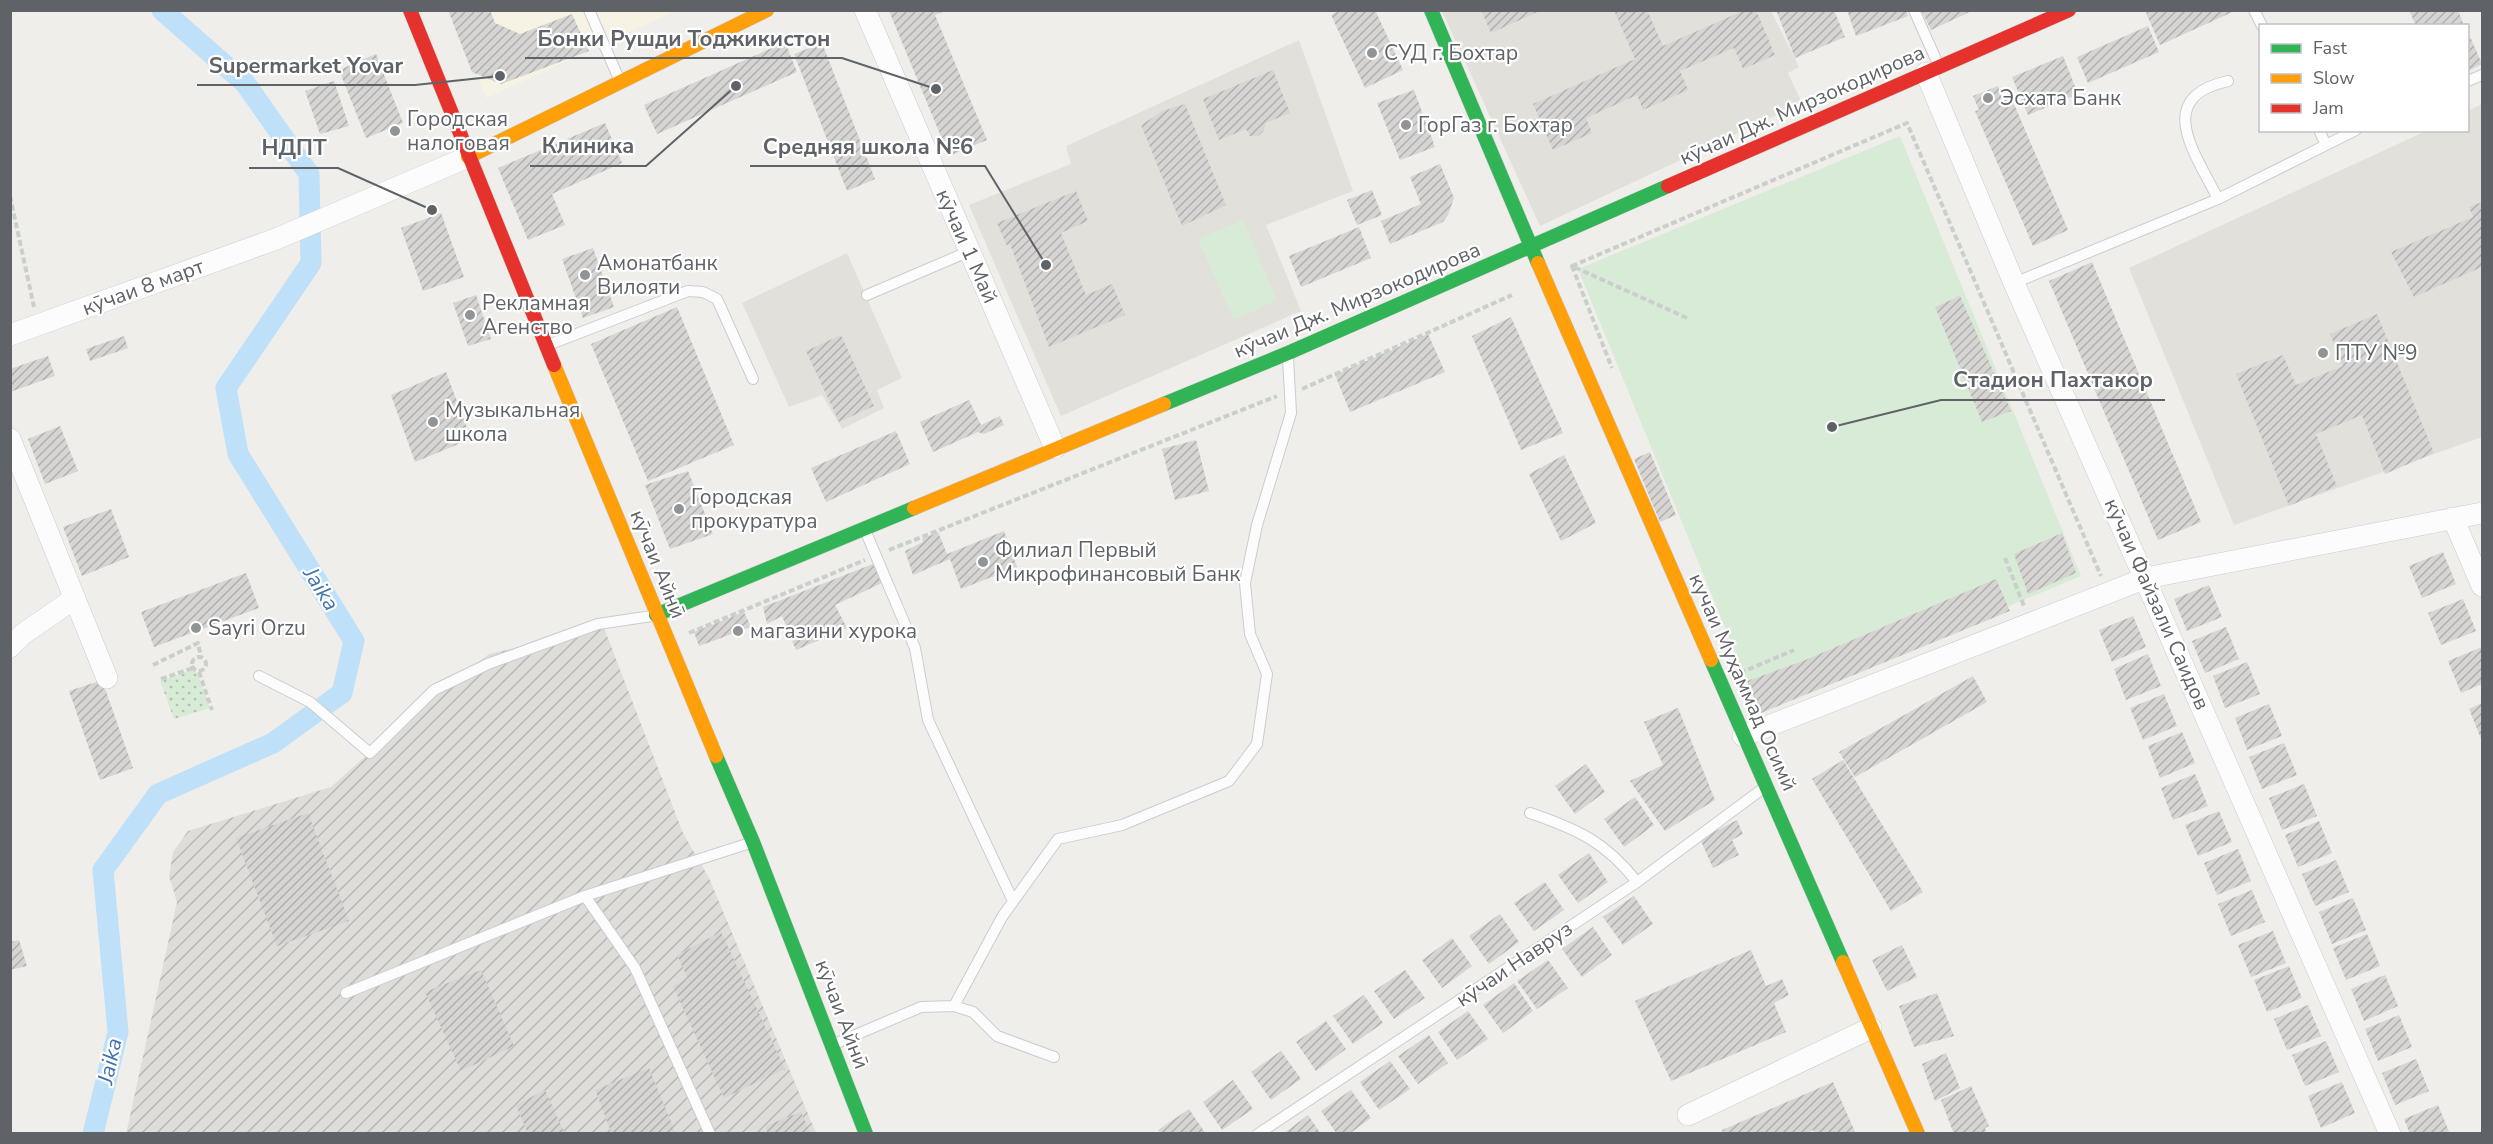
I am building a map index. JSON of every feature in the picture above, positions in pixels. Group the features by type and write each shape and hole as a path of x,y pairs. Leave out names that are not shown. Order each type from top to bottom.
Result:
{"street":[{"name":"кӯчаи Айнӣ","path":"410,10 545,347 753,842 866,1134"},
{"path":"468,157 620,82 748,15 767,10"},
{"name":"кӯчаи 1 Май","path":"865,10 1055,448"},
{"name":"кучаи Муҳаммад Осимй","path":"1431,10 1765,787 1918,1134"},
{"name":"кӯчаи Дж. Мирзокодирова","path":"656,615 1288,353 2069,10"},
{"name":"кӯчаи Файзали Саидов","path":"1933,70 2014,283 2390,1134"},
{"name":"кӯчаи 8 март","path":"10,335 276,239 468,157"},
{"path":"10,439 107,678"},
{"path":"1743,736 2146,578 2482,513"},
{"path":"2453,518 2482,586"},
{"path":"10,647 23,634 75,598"},
{"path":"1688,1115 1871,1028"}],"lane":[{"path":"589,10 620,82"},
{"path":"1914,10 1933,70"},
{"path":"2254,10 2261,24"},
{"path":"2218,200 2188,138 2183,119 2188,102 2207,86 2228,81"},
{"path":"2320,132 2326,145"},
{"path":"2014,283 2218,200 2352,132"},
{"path":"867,295 970,251"},
{"path":"545,347 688,291 703,292 717,299 753,379"},
{"path":"954,1006 1002,917 1058,839 1122,825 1228,782 1257,744 1267,674 1250,634 1245,583 1257,525 1291,413 1288,353"},
{"path":"865,530 915,648 928,720 1014,901"},
{"path":"259,676 310,702 370,753 434,690 488,664 598,624 656,615"},
{"name":"кӯчаи Навруз","path":"1258,1134 1637,882 1765,787"},
{"path":"1530,813 1567,826 1596,841 1619,860 1637,882"},
{"path":"346,993 585,896 753,842"},
{"path":"585,896 635,968 710,1134"},
{"path":"832,1046 921,1007 954,1006 974,1011 997,1036 1054,1057"}],"path":[{"path":"1572,266 1907,123 2105,584"},
{"path":"10,196 38,325"},
{"path":"1572,266 1687,318"},
{"path":"1572,266 1614,372"},
{"path":"686,634 1176,434 1270,397 1290,393 1512,295"},
{"path":"2005,558 2031,623"},
{"path":"153,664 198,644 201,657 206,664 205,669 199,672"},
{"path":"1737,675 1794,650"},
{"path":"193,668 193,661 201,657"},
{"path":"1733,664 1741,684"},
{"path":"193,668 199,672 212,710"},
{"path":"160,679 193,668"}],"shaded area":[{"path":"451,11 675,11 486,98"},
{"path":"1442,11 1771,11 1799,67 1788,73 1802,103 1540,226"},
{"path":"1299,40 1353,191 1266,225 1301,311 1061,416 969,205 1071,164 1066,146"},
{"name":"ПТУ №9","path":"2482,104 2482,437 2234,525 2129,268 2424,132 2469,132 2469,110"},
{"path":"847,253 902,378 877,390 884,408 842,429 822,395 789,407 742,303"},
{"path":"604,628 683,833 709,878 816,1133 126,1134 177,902 169,876 173,852 188,831 331,787 416,711 489,654"}],"green space":[{"path":"1900,136 2081,576 1759,710 1578,269"},
{"path":"1243,220 1277,300 1234,320 1198,239"},
{"path":"192,670 197,673 210,708 174,719 160,681"}],"building":[{"path":"448,10 490,10 495,23 520,34 572,14 589,51 501,84 472,72"},
{"name":"СУД г. Бохтар","path":"1341,10 1375,10 1403,70 1365,88 1331,15"},
{"path":"1481,10 1542,10 1491,33"},
{"path":"1614,10 1647,10 1663,46 1745,10 1756,10 1775,55 1743,69 1734,48 1680,71 1688,90 1643,110 1637,95 1586,118 1592,133 1553,150 1533,104 1635,59"},
{"path":"1776,10 1834,10 1845,37 1795,58"},
{"path":"1847,10 1906,10 1908,16 1856,36"},
{"path":"1921,10 1974,10 1931,30"},
{"path":"2151,10 2237,10 2160,45 2146,13"},
{"path":"2409,10 2458,10 2463,24 2415,24"},
{"path":"889,11 945,11 935,15 987,140 949,156"},
{"path":"2148,26 2159,52 2088,83 2077,57"},
{"path":"2469,34 2482,64 2469,70"},
{"path":"785,42 797,72 657,134 644,105"},
{"path":"822,43 875,179 847,191 794,54"},
{"path":"376,54 403,123 366,138 339,70"},
{"path":"2063,56 2078,94 2028,115 2012,77"},
{"path":"1273,70 1290,113 1266,123 1263,132 1258,136 1250,136 1246,129 1219,140 1203,99"},
{"path":"334,81 349,126 320,134 305,91"},
{"path":"1998,86 2003,101 2011,97 2068,230 2033,246 1975,111 1979,110 1973,96"},
{"name":"ГорГаз г. Бохтар","path":"1414,90 1435,147 1400,160 1377,103"},
{"path":"1185,104 1226,205 1182,226 1141,125 1163,111"},
{"path":"605,123 622,163 552,194 565,225 528,240 498,168"},
{"path":"1440,164 1454,198 1448,215 1443,222 1390,244 1381,221 1421,204 1410,177"},
{"path":"1372,190 1382,215 1357,225 1347,200"},
{"path":"1076,191 1088,221 1061,233 1086,295 1112,284 1125,315 1049,347 1010,244 1007,246 997,223"},
{"name":"ПТУ №9","path":"2482,202 2482,267 2414,297 2391,252 2473,217 2469,207"},
{"path":"441,213 464,277 423,291 401,228"},
{"path":"1359,227 1371,258 1301,287 1289,256"},
{"name":"Амонатбанк Вилояти","path":"593,248 614,307 583,318 562,259"},
{"path":"2092,262 2201,522 2158,540 2049,281"},
{"name":"Рекламная Агенство","path":"476,295 491,339 468,346 453,303"},
{"path":"1960,296 2011,411 1982,422 1935,307"},
{"path":"677,307 734,445 648,481 591,344"},
{"path":"2377,314 2434,453 2385,474 2362,415 2316,434 2337,486 2289,506 2236,374 2283,355 2296,385 2343,366 2330,334"},
{"path":"1511,317 1563,433 1521,450 1472,336"},
{"path":"1428,334 1445,372 1350,412 1335,375"},
{"path":"841,335 874,406 839,422 806,351"},
{"path":"124,336 128,348 90,361 86,349"},
{"path":"48,356 55,376 10,392 10,369"},
{"name":"Музыкальная школа","path":"446,372 471,439 415,462 391,395"},
{"path":"969,400 981,425 1000,416 1004,425 984,434 978,432 933,452 920,422"},
{"path":"60,426 78,471 45,484 28,439"},
{"path":"896,431 910,464 826,502 811,468"},
{"path":"1196,440 1209,491 1175,500 1162,449"},
{"path":"1650,452 1676,515 1660,522 1634,459"},
{"path":"1564,455 1596,523 1561,541 1529,474"},
{"name":"Городская прокуратура","path":"688,471 713,534 670,549 645,485"},
{"path":"111,509 129,557 82,576 63,527"},
{"name":"Филиал Первый Микрофинансовый Банк","path":"1004,531 1017,567 961,589 950,559 913,575 905,551 923,542 922,539 938,532 947,554"},
{"path":"2062,533 2076,573 2028,594 2014,554"},
{"path":"2443,552 2456,584 2422,598 2409,566"},
{"path":"873,564 882,583 835,605 847,628 796,650 782,616 767,624 763,607"},
{"path":"246,573 259,608 154,647 141,612"},
{"path":"1996,579 2010,611 1761,713 1747,681 1803,661"},
{"path":"2209,585 2222,617 2187,631 2174,599"},
{"path":"2463,599 2476,631 2441,645 2428,613"},
{"path":"744,612 751,627 699,646 694,632"},
{"path":"2133,616 2146,647 2112,662 2099,630"},
{"path":"2226,627 2239,659 2205,673 2192,641"},
{"path":"2482,647 2482,684 2461,693 2448,661"},
{"path":"2148,654 2161,686 2126,700 2114,669"},
{"path":"2247,662 2260,694 2225,708 2213,676"},
{"path":"1973,676 1987,702 1855,777 1839,752"},
{"path":"102,680 133,768 100,780 69,691"},
{"path":"2164,694 2177,726 2143,740 2130,708"},
{"path":"2482,703 2482,741 2469,709"},
{"path":"2269,704 2282,736 2247,750 2235,718"},
{"path":"1678,708 1715,800 1665,831 1630,781 1663,765 1644,722"},
{"path":"2182,732 2195,763 2160,778 2148,746"},
{"path":"2284,743 2297,775 2262,789 2249,757"},
{"path":"1843,760 1923,892 1891,911 1812,779"},
{"path":"1586,764 1605,792 1575,814 1555,786"},
{"path":"2195,774 2208,806 2173,820 2161,788"},
{"path":"2304,784 2317,816 2282,830 2269,798"},
{"path":"1635,797 1654,825 1624,847 1604,819"},
{"path":"2219,811 2232,842 2198,856 2185,825"},
{"path":"308,813 349,921 277,946 236,838"},
{"path":"1737,820 1743,834 1732,840 1739,855 1713,868 1700,839"},
{"path":"2319,821 2332,853 2298,867 2285,835"},
{"path":"2238,849 2251,881 2217,895 2204,863"},
{"path":"1589,853 1608,882 1578,903 1558,875"},
{"path":"2336,860 2349,892 2315,906 2302,874"},
{"path":"1545,882 1564,910 1534,931 1514,903"},
{"path":"2252,890 2265,922 2231,936 2218,904"},
{"path":"1634,896 1653,924 1623,945 1603,917"},
{"path":"2353,898 2366,930 2332,944 2319,912"},
{"path":"1500,914 1519,942 1489,964 1469,936"},
{"path":"1593,927 1612,955 1582,977 1562,949"},
{"path":"2273,931 2286,963 2251,977 2238,945"},
{"path":"721,932 785,1069 724,1098 673,986 688,979 677,955"},
{"path":"2367,934 2380,966 2346,980 2333,948"},
{"path":"1452,938 1472,966 1442,988 1422,960"},
{"path":"19,940 27,966 10,970 10,942"},
{"path":"1902,945 1917,977 1887,991 1872,960"},
{"path":"1751,950 1766,986 1782,979 1789,995 1774,1003 1786,1032 1671,1081 1635,1001"},
{"path":"1548,960 1568,988 1537,1009 1517,981"},
{"path":"2289,966 2302,998 2267,1012 2254,980"},
{"path":"481,970 514,1046 461,1071 425,992"},
{"path":"1405,970 1425,998 1394,1019 1374,991"},
{"path":"2385,975 2398,1006 2364,1021 2351,989"},
{"path":"1514,983 1533,1011 1503,1033 1483,1005"},
{"path":"1937,993 1954,1036 1914,1047 1899,1006"},
{"path":"1364,995 1383,1023 1353,1044 1333,1016"},
{"path":"2308,1005 2321,1036 2287,1050 2274,1019"},
{"path":"1468,1011 1488,1039 1457,1060 1438,1032"},
{"path":"2399,1015 2412,1047 2378,1061 2365,1029"},
{"path":"1326,1021 1346,1049 1316,1071 1296,1042"},
{"path":"1429,1035 1448,1063 1418,1084 1398,1056"},
{"path":"2326,1041 2339,1072 2305,1086 2292,1055"},
{"path":"1281,1051 1301,1079 1271,1100 1251,1072"},
{"path":"1946,1053 1960,1088 1935,1101 1922,1064"},
{"path":"2416,1059 2429,1091 2395,1105 2382,1073"},
{"path":"1390,1061 1410,1089 1379,1110 1360,1082"},
{"path":"649,1068 676,1134 612,1134 595,1090"},
{"path":"1233,1080 1253,1109 1222,1130 1203,1102"},
{"path":"1833,1082 1856,1134 1815,1134 1813,1130 1805,1134 1723,1134 1722,1130"},
{"path":"2342,1082 2355,1113 2321,1128 2308,1096"},
{"path":"1971,1086 1989,1126 1985,1128 1987,1134 1954,1134 1941,1100"},
{"path":"545,1090 565,1134 528,1134 516,1105"},
{"path":"1351,1090 1371,1118 1349,1134 1337,1134 1321,1111"},
{"path":"2438,1105 2450,1134 2410,1134 2404,1119"},
{"path":"1189,1109 1206,1134 1161,1134 1158,1130"},
{"path":"801,1112 811,1134 768,1134 765,1126"},
{"path":"1308,1115 1321,1134 1283,1134"}],"waterway":[{"name":"Jaika","path":"93,1134 118,1032 103,870 158,794 273,743 342,693 354,641 238,454 226,388 311,263 309,174 245,83 162,10"}],"traffic: fast":[{"path":"1431,10 1538,263"},
{"path":"1164,404 1288,353 1668,186"},
{"path":"656,615 914,508"},
{"path":"1711,660 1843,962"},
{"path":"716,756 753,842 866,1134"}],"traffic: slow":[{"path":"468,157 767,10"},
{"path":"1538,263 1711,660"},
{"path":"554,365 716,756"},
{"path":"914,508 1164,404"},
{"path":"1843,962 1918,1134"}],"traffic: jam":[{"path":"410,10 554,365"},
{"path":"1668,186 2069,10"}],"place":[{"name":"СУД г. Бохтар","path":"1372,53"},
{"name":"Supermarket Yovar","path":"500,76"},
{"name":"Клиника","path":"736,86"},
{"name":"Бонки Рушди Тоджикистон","path":"936,89"},
{"name":"Эсхата Банк","path":"1988,98"},
{"name":"ГорГаз г. Бохтар","path":"1406,125"},
{"name":"Городская налоговая","path":"395,131"},
{"name":"НДПТ","path":"432,210"},
{"name":"Средняя школа №6","path":"1046,265"},
{"name":"Амонатбанк Вилояти","path":"585,275"},
{"name":"Рекламная Агенство","path":"470,315"},
{"name":"ПТУ №9","path":"2323,353"},
{"name":"Музыкальная школа","path":"433,422"},
{"name":"Стадион Пахтакор","path":"1832,427"},
{"name":"Городская прокуратура","path":"679,509"},
{"name":"Филиал Первый Микрофинансовый Банк","path":"983,562"},
{"name":"Sayri Orzu","path":"196,628"},
{"name":"магазини хурока","path":"738,631"}]}
